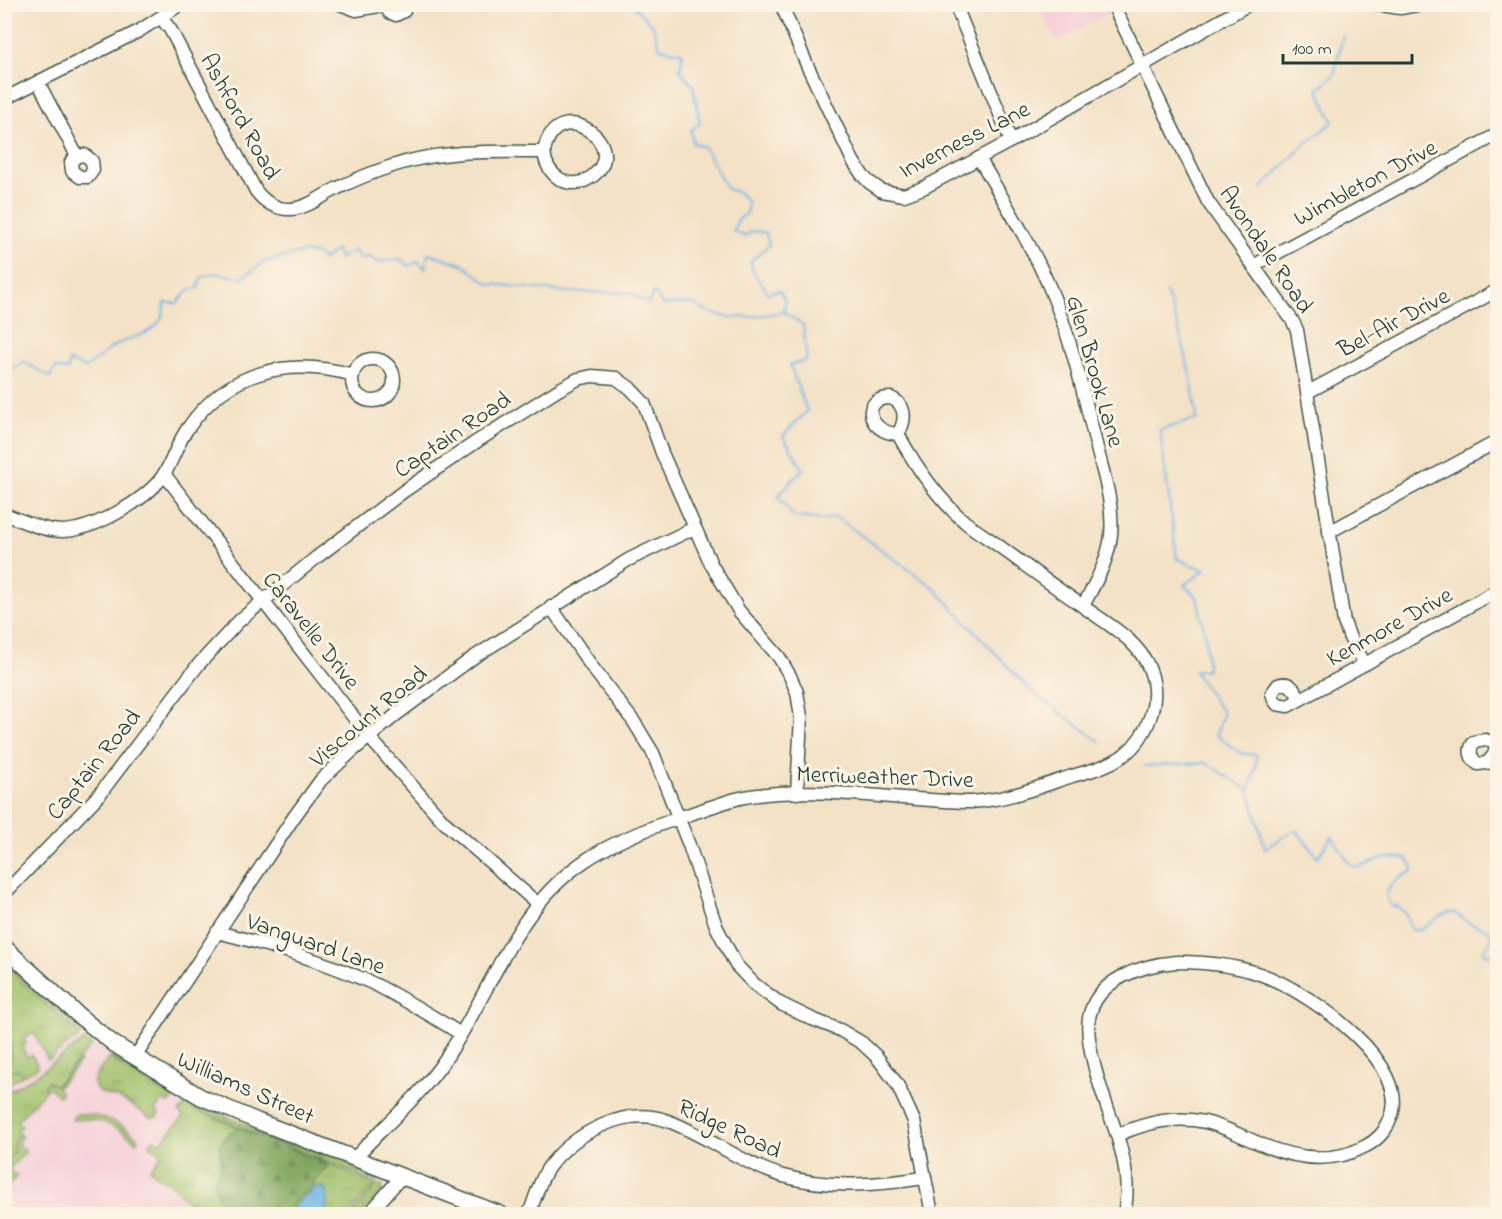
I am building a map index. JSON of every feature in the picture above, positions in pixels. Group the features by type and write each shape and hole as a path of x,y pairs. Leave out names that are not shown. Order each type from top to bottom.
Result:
{"main road":[{"name":"Williams Street","path":"4,947 78,1015 135,1058 186,1089 216,1104 500,1215"}],"street":[{"path":"4,99 161,18 181,4"},
{"path":"340,4 356,10 384,5 388,12 396,15 404,11 407,4"},
{"name":"Inverness Lane","path":"781,4 807,65 848,150 868,182 887,192 900,195 911,194 1011,141 1249,4"},
{"path":"955,4 1011,141"},
{"path":"1376,4 1400,8 1422,4"},
{"name":"Avondale Road","path":"1116,11 1203,194 1295,325 1308,392 1344,622 1365,664"},
{"name":"Ashford Road","path":"161,18 170,29 256,191 276,206 285,209 298,208 372,173 427,156 484,151 544,152"},
{"path":"38,82 76,156"},
{"path":"576,124 590,129 596,135 603,149 603,157 592,176 579,183 571,183 564,182 551,173 544,152 545,145 554,132 576,124"},
{"name":"Wimbleton Drive","path":"1253,266 1497,134"},
{"name":"Glen Brook Lane","path":"979,158 1022,232 1054,297 1078,370 1107,492 1111,523 1109,548 1104,564 1083,606"},
{"name":"Bel-Air Drive","path":"1308,392 1497,290"},
{"path":"4,514 39,527 58,531 76,529 112,515 158,482 186,430 199,413 214,398 242,381 272,370 302,366 332,369 353,375"},
{"name":"Captain Road","path":"4,894 99,795 217,643 262,600 404,491 479,440 558,390 578,379 592,376 605,375 616,378 630,388 644,403 694,528 716,572 739,611 779,657 790,676 797,692 801,717 797,793"},
{"name":"Merriweather Drive","path":"355,1158 425,1087 447,1057 513,941 538,904 556,883 593,854 626,837 750,796 797,793 971,802 1022,793 1095,769 1118,759 1135,744 1150,719 1154,698 1152,674 1144,658 1131,642 957,515 924,476 898,434"},
{"path":"1329,532 1497,441"},
{"name":"Caravelle Drive","path":"164,474 369,737 444,822 538,904"},
{"name":"Viscount Road","path":"135,1058 312,792 333,768 397,714 474,657 628,560 694,528"},
{"name":"Kenmore Drive","path":"1300,699 1497,590"},
{"path":"551,607 647,742 662,773 716,926 736,965 754,984 781,1004 840,1030 862,1043 877,1057 897,1084 911,1113 918,1138 932,1215"},
{"name":"Vanguard Lane","path":"217,932 292,952 352,974 391,993 461,1034"},
{"path":"1117,1135 1156,1121 1184,1119 1218,1126 1288,1154 1315,1158 1340,1156 1366,1146 1381,1134 1390,1120 1394,1099 1385,1072 1369,1050 1331,1013 1296,991 1268,977 1234,966 1189,962 1164,963 1145,967 1115,981 1103,992 1089,1017 1091,1048 1127,1176 1128,1198 1124,1215"},
{"name":"Ridge Road","path":"529,1215 543,1176 568,1147 596,1128 613,1121 632,1118 669,1121 765,1169 789,1177 823,1183 855,1185 924,1178"},
{"path":"369,1215 402,1176"}],"shaded area":[{"path":"1038,5 1123,5 1057,42"},
{"path":"5,969 90,1047 94,1045 174,1098 209,1115 378,1183 350,1214 5,1214"}],"green space":[{"path":"4,955 85,1030 83,1035 5,963"},
{"path":"4,965 80,1036 48,1060 34,1033 24,1038 26,1044 22,1047 27,1057 32,1055 38,1067 22,1076 18,1069 6,1075 11,1060 11,1044 5,1027"},
{"path":"5,1027 11,1050 6,1074 18,1069 22,1076 5,1086"},
{"path":"85,1040 92,1045 55,1086 48,1081 46,1083 46,1090 17,1121 22,1126 15,1139 15,1151 8,1159 10,1170 17,1176 5,1190 5,1093 33,1077"},
{"path":"117,1055 170,1087 174,1097 111,1057"},
{"path":"110,1058 174,1099 169,1103 163,1100 155,1110 159,1114 158,1117 150,1118 125,1101 104,1094 97,1089 94,1085 96,1075"},
{"path":"78,1061 80,1062 57,1088 60,1095 58,1096 49,1087 46,1090 47,1082 56,1086"},
{"path":"192,1102 377,1174 379,1175 377,1181 203,1112 187,1103"},
{"path":"185,1105 239,1128 224,1138 220,1144 221,1168 215,1190 226,1214 210,1214 194,1200 190,1204 167,1180 165,1182 150,1169 161,1156 159,1151 150,1147 149,1144 154,1139 160,1143 183,1117 179,1112"},
{"path":"78,1114 111,1120 139,1139 136,1142 115,1127 99,1121 72,1120"},
{"path":"239,1128 329,1164 315,1180 313,1186 295,1200 291,1209 285,1214 226,1214 223,1211 213,1180 220,1166 220,1147 223,1141"},
{"path":"19,1134 22,1137 17,1143 26,1151 11,1167 8,1159 15,1151 13,1143"},
{"path":"329,1164 375,1184 348,1214 285,1214 291,1209 294,1200 313,1186 315,1180"},
{"path":"377,1185 383,1186 381,1192 361,1214 352,1214"}],"water":[{"path":"314,1187 324,1187 326,1190 325,1214 291,1214 301,1198 310,1193"}],"waterway":[{"path":"632,4 653,26 660,48 683,53 680,70 693,85 700,124 691,130 693,143 704,147 727,189 738,192 747,201 747,213 738,220 733,231 744,236 754,231 766,233 769,245 750,262 754,273 768,293 779,290 785,300 784,312 803,325 807,360 790,365 807,411 783,436 803,469 778,496 794,517 824,520 836,517 932,586 1032,692 1102,743"},
{"path":"1262,188 1305,144 1333,122 1318,89 1334,75 1343,35"},
{"path":"4,373 24,362 50,377 55,368 68,370 69,361 86,368 116,345 148,332 160,321 165,303 177,303 189,290 198,288 202,277 215,273 242,278 264,262 304,252 318,254 322,260 337,250 339,259 355,250 359,258 370,257 378,262 400,259 409,266 418,261 425,268 428,253 462,264 489,284 569,292 631,293 648,304 654,292 663,305 693,303 703,310 726,316 749,317 784,312"},
{"path":"1166,292 1186,354 1197,419 1160,430 1177,559 1205,570 1184,585 1197,597 1206,639 1207,669 1194,671 1223,713 1216,735 1240,753 1257,755 1255,772 1249,790"},
{"path":"1144,766 1206,763 1249,790 1265,848 1296,830 1318,857 1332,836 1349,863 1357,868 1385,857 1406,858 1412,865 1413,871 1391,885 1387,895 1392,907 1397,906 1405,913 1411,929 1418,931 1439,917 1454,912 1489,932 1492,939 1483,952 1485,955 1498,952"}]}
